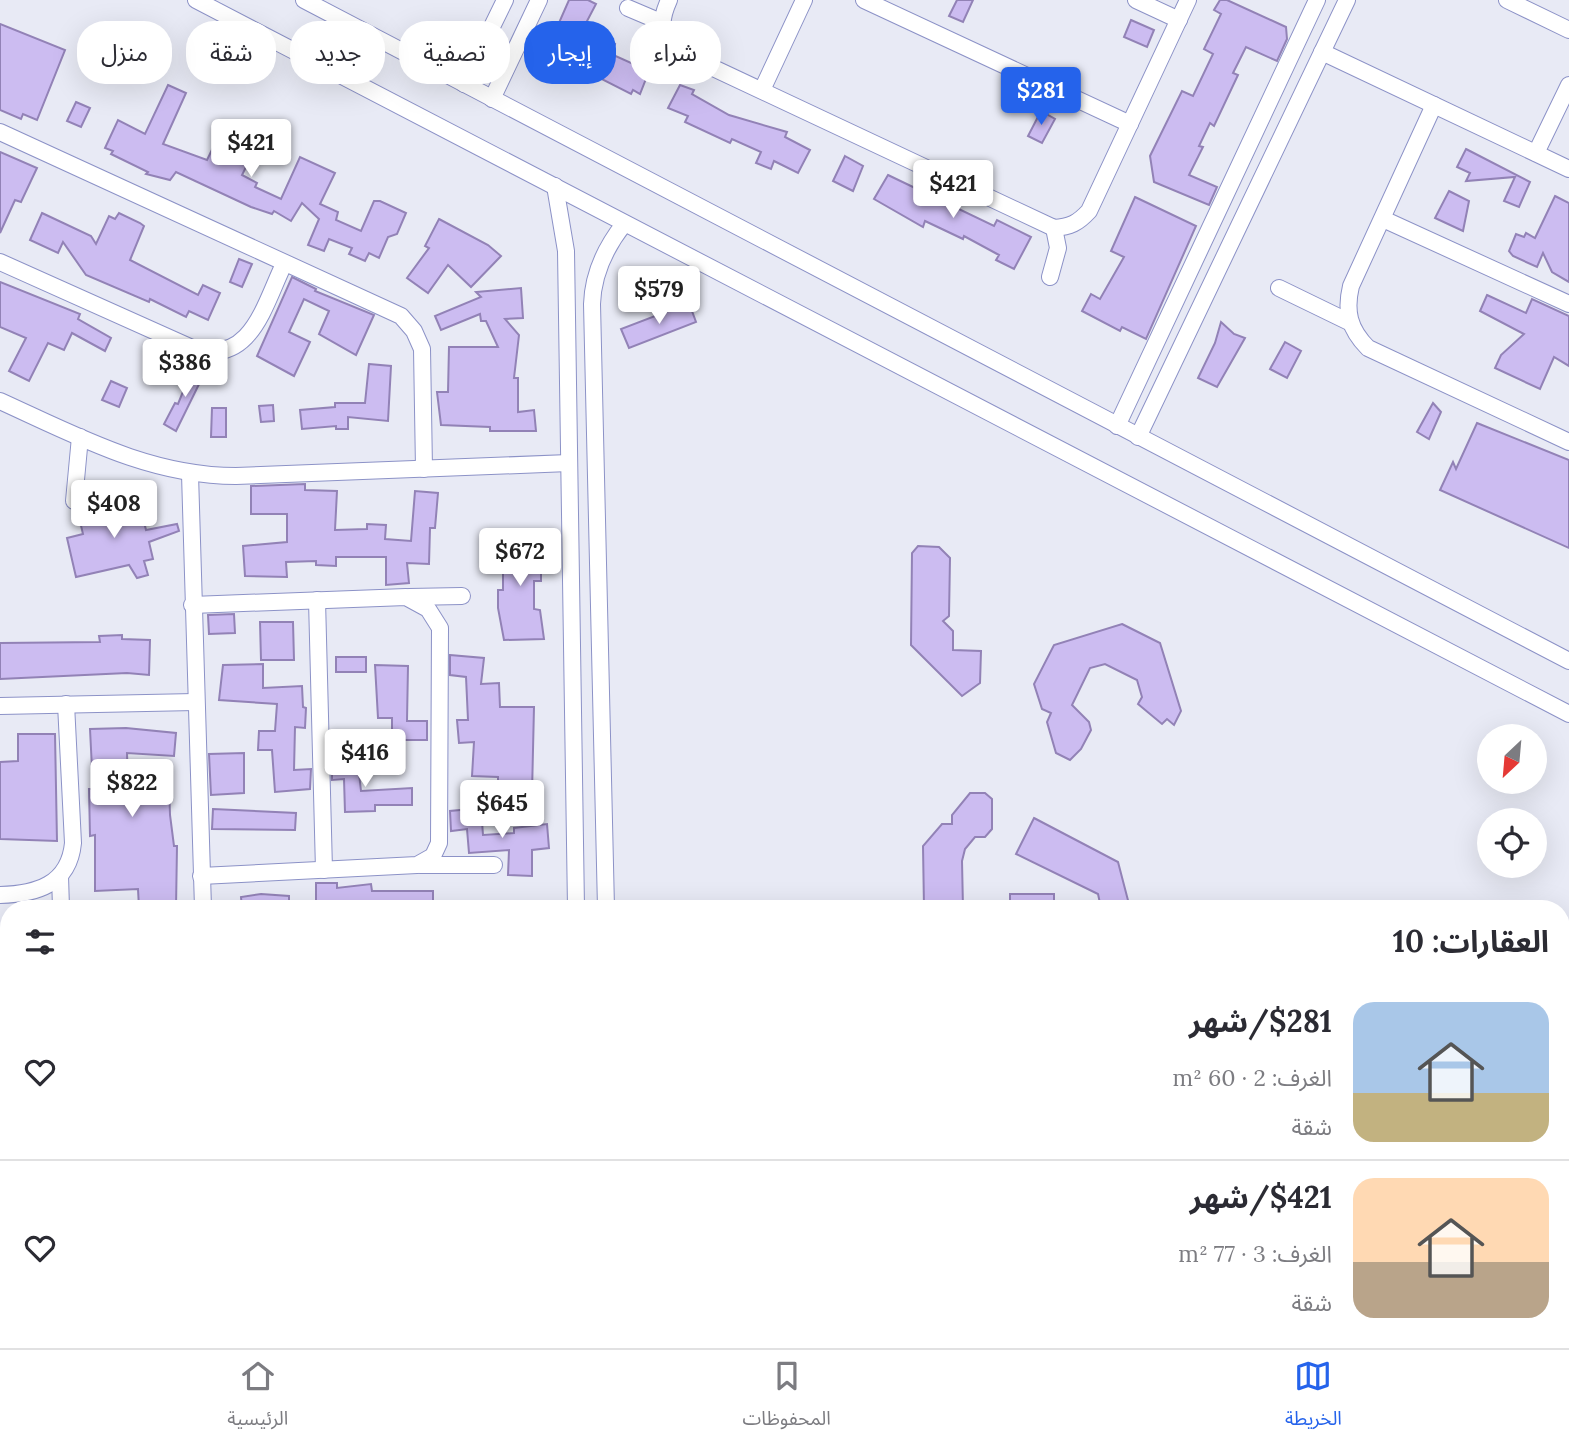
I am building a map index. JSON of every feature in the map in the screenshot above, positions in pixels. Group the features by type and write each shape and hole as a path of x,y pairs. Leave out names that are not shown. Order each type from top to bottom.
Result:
{"street":[{"path":"196,0 1569,714"},
{"path":"304,0 399,50"},
{"path":"495,21 505,0"},
{"path":"492,99 539,0"},
{"path":"661,21 669,0"},
{"path":"762,90 804,0"},
{"path":"864,0 1130,124"},
{"path":"1136,0 1179,20"},
{"path":"721,71 1054,228 1068,227 1080,221 1089,211 1188,0"},
{"path":"1116,426 1317,0"},
{"path":"1138,438 1347,0"},
{"path":"1507,0 1569,30"},
{"path":"628,8 659,21"},
{"path":"1322,52 1569,169"},
{"path":"464,84 1569,661"},
{"path":"1536,153 1569,85"},
{"path":"1349,322 1347,303 1352,286 1434,105"},
{"path":"0,132 284,264 393,311 414,331 423,358 424,469"},
{"path":"555,186 566,251 576,900"},
{"path":"1383,219 1569,304"},
{"path":"606,900 592,290 602,258 624,224"},
{"path":"1050,277 1058,248 1054,228"},
{"path":"0,262 192,348 214,352 236,347 252,331 284,264"},
{"path":"1279,288 1349,322 1368,348 1569,442"},
{"path":"0,401 132,460 190,474 236,476 569,463"},
{"path":"568,405 594,404"},
{"path":"74,501 79,437"},
{"path":"190,474 202,900"},
{"path":"192,605 462,596"},
{"path":"407,597 428,609 440,628 439,843 433,856 417,865"},
{"path":"317,600 324,870"},
{"path":"0,706 195,702"},
{"path":"0,895 36,892 60,876 69,861 73,843 66,704"},
{"path":"201,876 417,865 494,865"},
{"path":"60,876 61,900"}],"building":[{"path":"569,0 588,0 596,4 587,21 560,21"},
{"path":"957,0 973,0 963,22 949,16"},
{"path":"1220,0 1227,0 1286,27 1287,39 1277,61 1246,47 1233,73 1238,75 1214,126 1210,123 1199,146 1203,147 1189,175 1217,187 1209,205 1154,182 1150,156 1182,91 1193,96 1213,54 1204,49 1221,14 1214,10"},
{"path":"1131,20 1154,30 1147,47 1124,37"},
{"path":"0,24 65,50 37,120 23,114 21,119 0,110"},
{"path":"616,56 630,62 630,84 644,84 640,94 633,90 631,94 612,84 616,84"},
{"path":"168,85 186,93 163,144 207,160 224,125 240,132 242,125 262,135 242,175 257,183 255,187 281,199 300,157 335,173 320,204 338,212 336,220 361,231 374,201 380,201 406,213 397,234 388,237 379,258 369,253 365,261 349,254 352,248 329,239 324,251 308,245 319,219 302,203 291,221 274,211 272,214 251,207 176,172 170,180 146,174 148,172 111,154 113,151 105,148 118,120 145,134"},
{"path":"680,85 694,90 692,94 729,115 787,132 785,137 810,150 798,173 774,161 771,169 756,163 761,152 732,139 730,143 685,122 688,116 668,108"},
{"path":"76,102 90,108 81,127 67,121"},
{"path":"1041,111 1055,119 1042,143 1028,136"},
{"path":"1466,149 1530,182 1519,207 1504,201 1515,177 1466,181 1470,173 1457,167"},
{"path":"0,152 37,168 21,202 15,200 0,233"},
{"path":"845,156 863,166 853,191 833,181"},
{"path":"888,175 994,226 997,220 1031,237 1014,269 996,260 999,255 964,236 963,239 925,221 923,227 874,199"},
{"path":"1449,191 1469,201 1463,231 1435,218"},
{"path":"1555,196 1569,203 1569,282 1552,272 1543,253 1537,267 1513,256 1509,251 1516,234 1524,237 1526,233 1535,238"},
{"path":"1135,197 1196,226 1146,339 1122,327 1120,331 1082,311 1091,294 1100,299 1124,257 1111,251"},
{"path":"42,213 91,236 96,244 109,216 115,219 119,213 140,223 144,226 130,260 198,295 203,285 220,293 208,320 189,311 186,317 150,299 149,302 86,275 63,242 58,253 30,240"},
{"path":"439,219 488,245 501,256 471,287 448,265 428,293 407,278 429,248 425,246"},
{"path":"239,259 252,264 242,287 230,282"},
{"path":"292,277 316,289 315,291 374,315 356,355 319,334 329,311 304,299 289,332 310,342 294,376 257,356"},
{"path":"0,282 80,314 78,319 111,338 105,351 72,333 64,350 48,343 29,381 9,371 26,338 0,327"},
{"path":"521,288 523,318 505,319 519,335 514,378 518,378 518,412 534,410 536,431 490,431 490,427 441,425 437,392 448,392 449,347 498,347 486,321 481,321 480,314 441,330 435,316 481,297 476,292"},
{"path":"1487,295 1526,313 1532,299 1569,316 1569,366 1554,357 1540,389 1495,368 1501,355 1524,334 1480,311"},
{"path":"689,303 696,322 629,348 621,329"},
{"path":"1221,322 1234,334 1245,338 1217,387 1198,378 1215,343"},
{"path":"1285,342 1301,351 1287,378 1270,369"},
{"path":"369,364 391,366 388,421 348,417 348,429 336,429 336,426 302,429 300,410 335,407 335,403 365,403"},
{"path":"193,367 205,372 176,431 164,424 175,403 178,404"},
{"path":"111,381 127,388 119,407 102,400"},
{"path":"1433,403 1441,412 1429,439 1417,432"},
{"path":"273,405 274,421 261,422 259,406"},
{"path":"212,408 226,408 226,437 211,437"},
{"path":"1477,423 1569,460 1569,548 1440,490 1453,462 1456,469"},
{"path":"305,484 305,490 337,491 335,530 367,529 367,524 386,525 385,539 411,541 415,491 438,493 435,528 430,528 429,564 407,563 409,583 386,585 386,557 336,557 336,566 316,565 316,561 286,562 287,577 245,576 243,546 287,542 287,514 251,514 251,486"},
{"path":"139,501 146,530 177,524 179,531 149,542 153,559 144,561 148,575 137,578 129,565 76,577 67,538 83,534 78,513"},
{"path":"536,533 537,554 541,553 541,581 534,581 534,609 540,610 544,639 504,640 498,608 498,590 503,590 503,535"},
{"path":"918,546 939,547 950,558 949,616 943,621 953,631 953,650 981,651 980,683 962,696 911,645 912,553"},
{"path":"234,614 235,633 209,634 208,615"},
{"path":"260,622 293,622 294,660 261,660"},
{"path":"1122,624 1160,643 1181,711 1174,725 1167,719 1162,724 1138,704 1142,697 1137,680 1105,664 1090,668 1072,705 1089,722 1091,730 1081,749 1070,760 1056,753 1047,722 1051,713 1042,709 1034,684 1054,645"},
{"path":"122,635 122,639 150,640 149,675 127,673 0,679 0,643 100,642 99,636"},
{"path":"450,655 484,658 481,684 499,683 500,707 534,707 532,793 498,791 498,777 472,776 474,742 459,743 457,720 468,720 466,677 450,675"},
{"path":"336,657 366,657 366,672 336,672"},
{"path":"263,664 263,688 302,686 303,707 306,708 305,728 295,727 294,770 311,769 310,789 275,792 272,750 258,750 259,731 275,731 277,704 219,700 223,665"},
{"path":"375,665 408,666 407,721 427,721 427,740 392,740 392,718 378,718"},
{"path":"126,728 176,733 174,756 127,753 128,785 169,785 174,846 177,846 176,900 139,900 138,889 95,891 95,835 90,836 89,789 93,789 90,729"},
{"path":"18,734 55,734 57,841 0,839 0,762 18,761"},
{"path":"244,753 244,793 211,795 209,754"},
{"path":"357,756 361,791 412,788 412,805 375,805 375,811 345,812 344,779 332,780 332,759"},
{"path":"970,793 985,793 992,799 992,829 985,837 975,837 965,849 962,861 963,900 924,900 923,846 942,824 952,824 952,815"},
{"path":"481,808 483,835 514,833 514,828 547,824 549,848 532,850 532,876 508,875 509,850 469,853 467,829 451,831 450,811"},
{"path":"213,809 296,813 295,830 212,829"},
{"path":"1034,818 1118,862 1128,900 1099,900 1098,894 1016,854"},
{"path":"316,883 337,883 337,888 371,884 372,891 433,891 433,900 316,900"},
{"path":"261,894 289,896 289,900 241,900 241,897"},
{"path":"1010,894 1054,894 1054,900 1010,900"}]}
